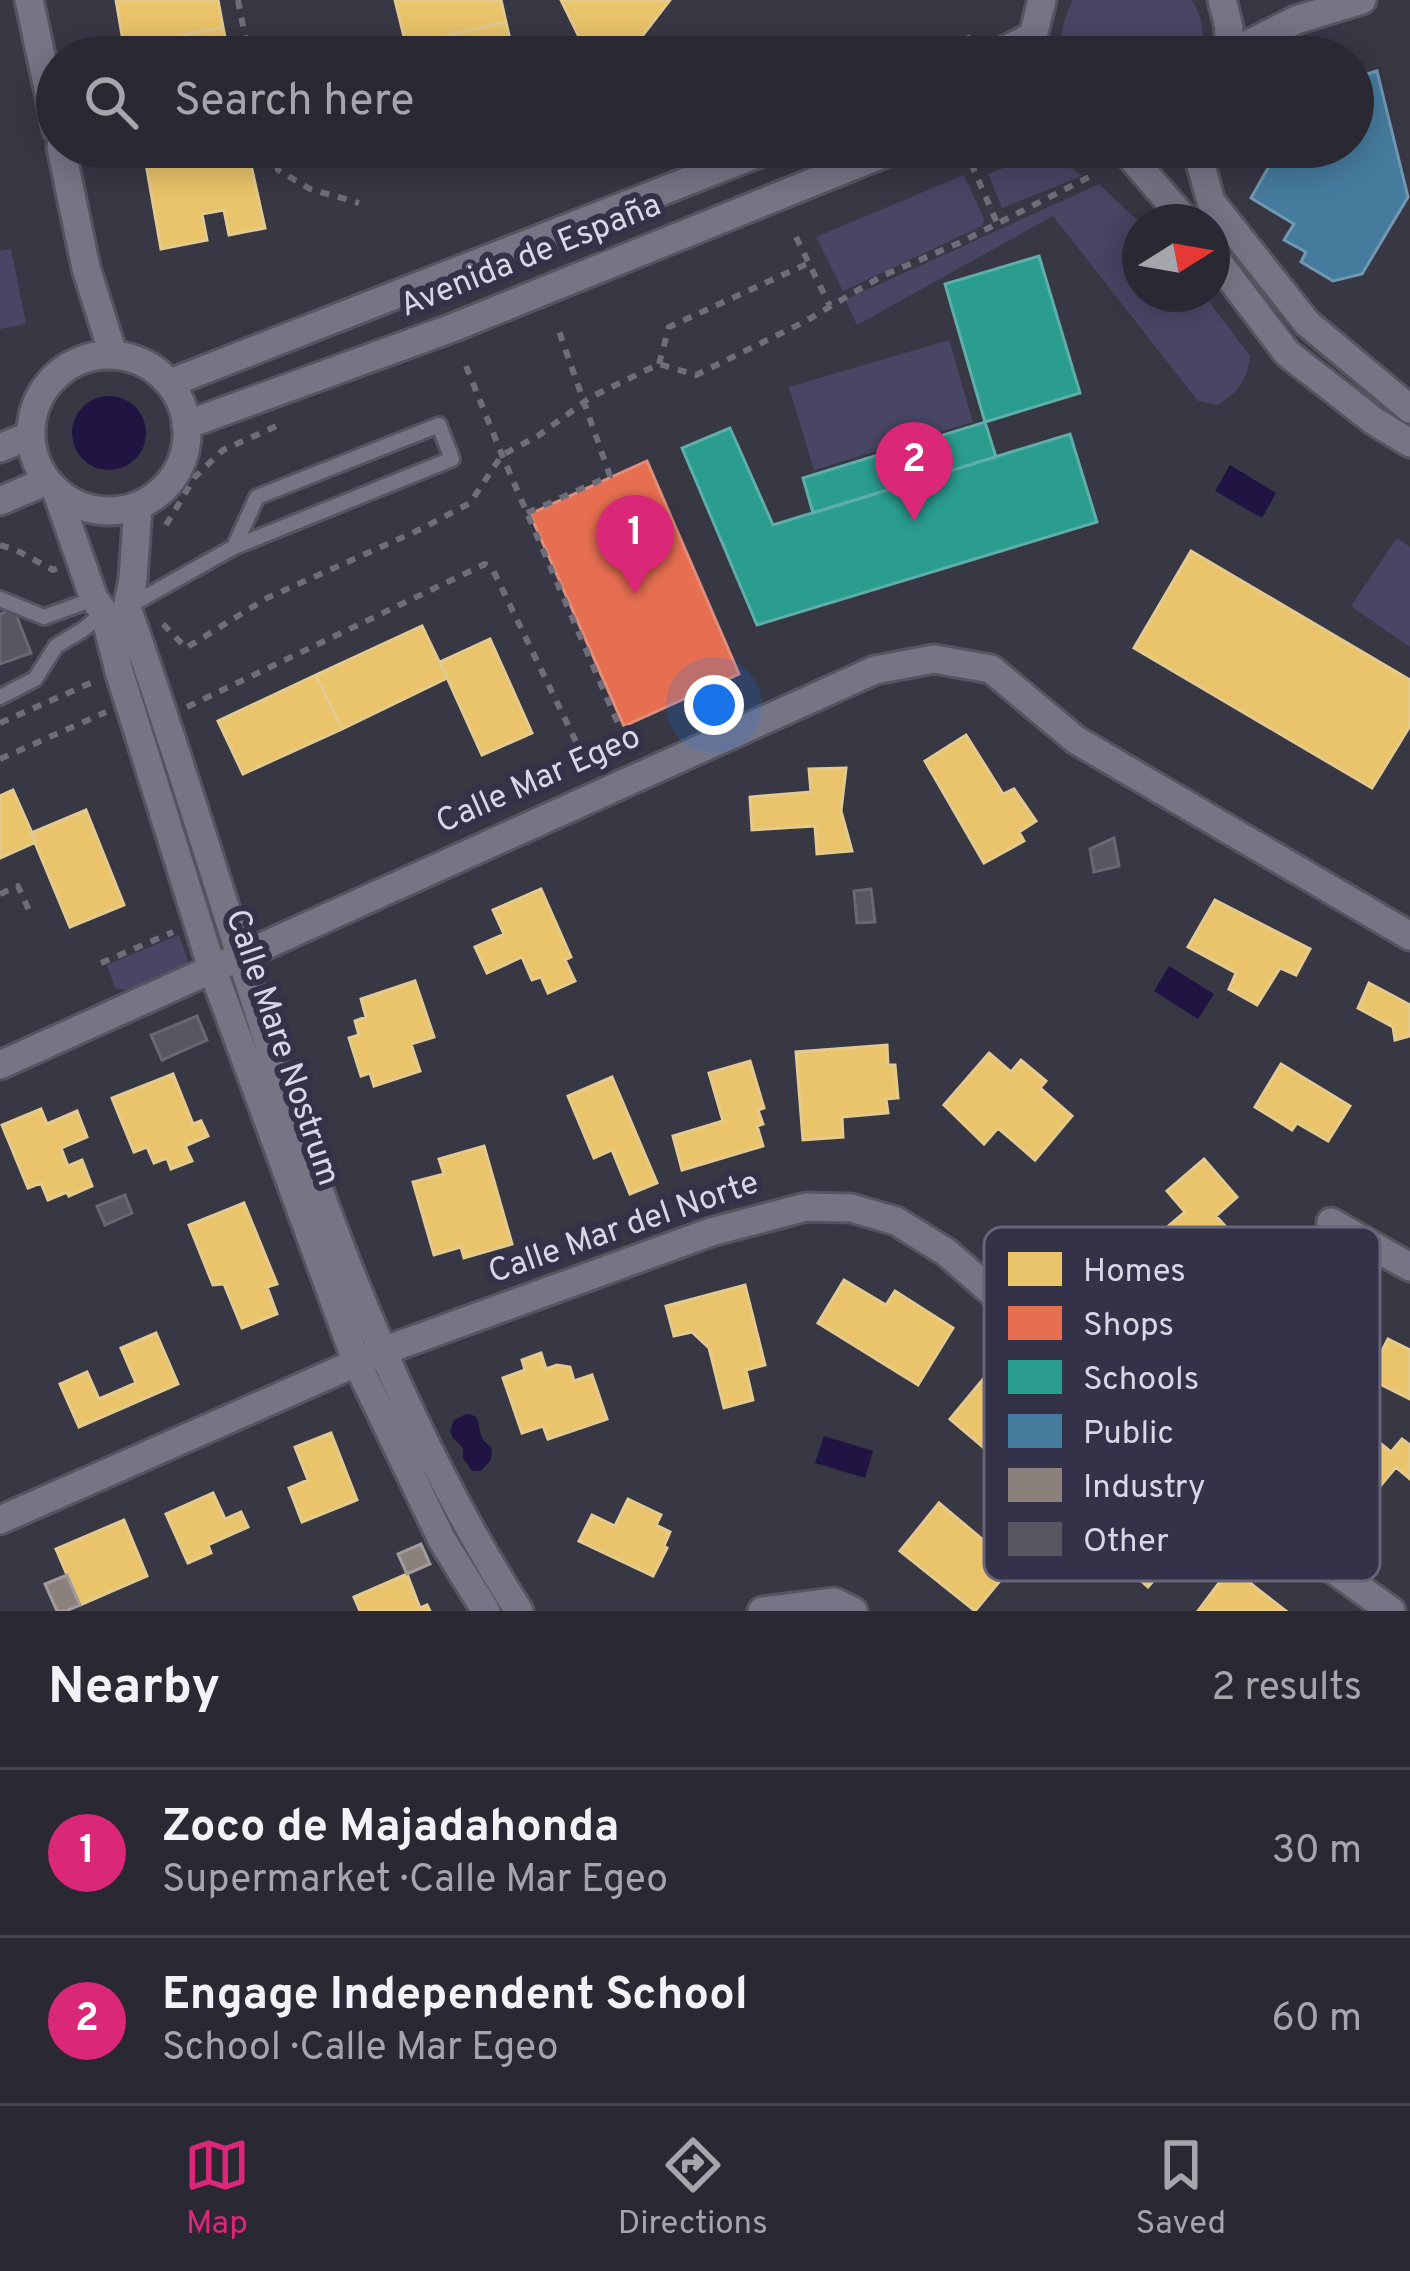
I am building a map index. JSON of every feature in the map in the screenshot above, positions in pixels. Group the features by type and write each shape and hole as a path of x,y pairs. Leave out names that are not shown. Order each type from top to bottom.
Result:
{"street":[{"path":"29,0 37,36"},
{"path":"1036,36 1042,0"},
{"path":"1222,0 1229,36"},
{"path":"1265,36 1296,20 1362,0"},
{"path":"65,168 86,268 113,354"},
{"name":"Avenida de España","path":"170,383 721,168"},
{"name":"Avenida de España","path":"186,425 452,328 848,168"},
{"path":"1140,168 1171,204"},
{"path":"1202,168 1211,202 1307,323 1410,410"},
{"path":"1230,278 1287,353 1410,443"},
{"path":"113,354 154,368 170,383 186,425 185,450 160,493 138,506 94,510 74,503 52,486 35,460 31,435 33,414 54,376 71,363 113,354"},
{"path":"0,448 31,435"},
{"path":"0,501 52,486"},
{"name":"Calle Mare Nostrum","path":"52,486 108,606 241,955 370,1357 415,1425 466,1524 519,1611"},
{"path":"108,606 133,579 138,506"},
{"name":"Calle Mare Nostrum","path":"108,606 119,671 212,968 442,1540 485,1611"},
{"name":"Calle Mar Egeo","path":"0,1065 874,670 934,659 991,669 1076,740 1410,936"},
{"name":"Calle Mar del Norte","path":"0,1520 370,1357 711,1232 806,1207 851,1208 896,1221 946,1252 984,1285"},
{"path":"1331,1222 1340,1227"},
{"path":"1380,1250 1410,1267"},
{"name":"Calle Mar del Norte","path":"1348,1581 1390,1611"},
{"path":"762,1611 834,1602 853,1611"}],"lane":[{"path":"0,599 44,617 108,606 234,547 452,459 439,425 257,497 234,547"},
{"path":"0,697 34,680 56,646 108,606"},
{"path":"44,617 56,646"}],"path":[{"path":"238,0 245,36"},
{"path":"277,168 310,189 359,203"},
{"path":"973,168 997,223"},
{"path":"163,623 186,648 267,598 421,530 470,503 502,455 586,401 659,364 696,375 882,275 959,243 1095,173"},
{"path":"796,237 830,306"},
{"path":"659,364 669,327 809,263"},
{"path":"527,513 610,476 559,331"},
{"path":"466,366 622,733"},
{"path":"158,538 195,477 223,450 279,424 285,390"},
{"path":"0,545 53,571"},
{"path":"182,710 485,564 493,570 581,752"},
{"path":"0,723 105,677"},
{"path":"0,759 116,708"},
{"path":"0,894 18,886 32,916"},
{"path":"101,963 187,926"}],"shaded area":[{"path":"1073,0 1191,0 1203,36 1062,36"},
{"path":"1003,168 1070,168 1082,176 1002,208 988,174"},
{"path":"964,175 984,219 982,226 843,291 816,237"},
{"path":"1099,184 1122,206 1122,304 1053,216 857,325 845,300"},
{"path":"11,249 26,324 0,329 0,251"},
{"path":"1128,312 1217,312 1250,356 1247,372 1241,385 1218,405 1198,401"},
{"path":"949,340 973,422 814,470 789,387"},
{"path":"109,396 135,407 146,433 135,459 109,470 83,459 72,433 83,407"},
{"path":"1230,465 1276,493 1262,518 1215,491"},
{"path":"1397,538 1410,547 1410,647 1351,606"},
{"path":"179,935 190,967 133,991 115,988 107,965"},
{"path":"1169,966 1214,994 1198,1019 1154,991"},
{"path":"466,1414 477,1419 492,1449 491,1460 481,1471 472,1471 450,1431 454,1420"},
{"path":"824,1436 873,1451 865,1478 815,1463"}],"building: Homes":[{"path":"116,0 218,0 223,27 178,36 122,36"},
{"path":"395,0 501,0 506,22 445,36 404,36"},
{"path":"561,0 670,0 642,36 579,36"},
{"path":"506,22 509,36 445,36"},
{"path":"223,27 225,36 178,36"},
{"path":"147,168 252,168 265,228 229,235 224,210 202,214 207,240 161,249"},
{"path":"1191,551 1410,680 1410,726 1372,788 1134,648"},
{"path":"422,626 447,678 342,729 316,675"},
{"path":"490,639 532,733 482,755 440,662"},
{"path":"316,675 342,729 243,774 218,721"},
{"path":"966,735 1003,794 1014,789 1036,821 1019,832 1024,841 984,863 925,761"},
{"path":"846,768 841,811 852,851 817,854 815,826 752,830 750,797 811,792 809,769"},
{"path":"13,790 36,842 0,858 0,796"},
{"path":"86,810 124,905 70,927 31,833"},
{"path":"541,889 571,957 565,960 575,981 548,993 541,977 532,980 522,957 487,973 475,947 504,934 493,910"},
{"path":"1215,900 1310,949 1296,975 1280,968 1257,1005 1229,989 1236,973 1188,947"},
{"path":"415,981 434,1037 411,1044 420,1071 374,1086 370,1073 361,1076 349,1038 359,1035 355,1021 366,1017 361,999"},
{"path":"1369,983 1410,1005 1410,1036 1395,1040 1393,1027 1358,1008"},
{"path":"887,1045 888,1065 895,1065 898,1098 886,1099 888,1113 842,1117 843,1137 803,1140 796,1052"},
{"path":"989,1053 1011,1072 1021,1060 1046,1081 1040,1088 1072,1116 1035,1160 998,1128 984,1144 944,1105"},
{"path":"750,1061 764,1108 758,1110 763,1124 757,1126 763,1146 682,1170 673,1136 723,1121 709,1073"},
{"path":"1281,1064 1350,1106 1328,1141 1297,1123 1292,1130 1255,1107"},
{"path":"173,1074 193,1124 201,1121 208,1136 185,1146 192,1161 171,1169 167,1158 154,1163 147,1147 134,1152 112,1098"},
{"path":"612,1077 657,1183 630,1194 612,1150 594,1158 568,1096"},
{"path":"41,1109 47,1124 77,1111 87,1137 61,1148 68,1166 82,1160 92,1186 48,1200 41,1183 28,1188 2,1125"},
{"path":"484,1146 512,1244 464,1258 461,1247 434,1255 413,1182 444,1174 439,1159"},
{"path":"1204,1159 1237,1197 1216,1216 1226,1227 1168,1227 1185,1212 1167,1191"},
{"path":"244,1203 277,1284 267,1287 277,1314 242,1328 224,1284 213,1285 189,1225"},
{"path":"844,1280 886,1305 895,1291 953,1328 918,1385 818,1323"},
{"path":"745,1285 765,1365 746,1370 753,1400 724,1408 709,1348 692,1332 674,1336 666,1306"},
{"path":"156,1333 178,1384 79,1427 60,1384 87,1372 99,1399 136,1383 121,1348"},
{"path":"1388,1339 1410,1350 1410,1399 1380,1384 1380,1355"},
{"path":"541,1353 546,1369 570,1367 574,1381 592,1375 607,1419 548,1439 543,1426 522,1433 503,1378 525,1370 522,1360"},
{"path":"984,1378 984,1448 950,1419"},
{"path":"331,1433 357,1500 302,1522 289,1488 308,1480 295,1447"},
{"path":"1402,1439 1410,1445 1410,1479 1396,1467 1380,1486 1380,1443 1391,1452"},
{"path":"213,1493 225,1519 241,1512 248,1527 208,1545 211,1553 188,1563 166,1514"},
{"path":"628,1499 661,1515 656,1525 670,1532 653,1576 579,1541 592,1515 615,1526"},
{"path":"939,1503 984,1541 984,1581 1000,1581 975,1611 900,1551"},
{"path":"124,1520 147,1576 80,1605 56,1549"},
{"path":"407,1574 420,1608 427,1605 430,1611 360,1611 354,1597"},
{"path":"1220,1581 1248,1581 1286,1611 1198,1611"}],"building: Shops":[{"path":"647,461 739,674 624,726 530,514"}],"building: Schools":[{"path":"1039,256 1080,393 985,422 945,284"},
{"path":"985,422 996,457 813,513 803,478"},
{"path":"730,428 773,525 1070,434 1097,522 757,625 682,448"}],"building: Public":[{"path":"1374,72 1408,197 1362,274 1333,281 1301,262 1306,252 1284,240 1294,224 1251,198 1268,168 1374,168"}],"building: Industry":[{"path":"421,1544 430,1564 407,1574 398,1554"},
{"path":"67,1575 80,1605 57,1611 45,1584"}],"building: Other":[{"path":"14,609 31,653 0,664 0,614"},
{"path":"1114,838 1119,866 1094,872 1090,849"},
{"path":"871,889 875,922 857,923 854,891"},
{"path":"197,1016 207,1040 162,1060 151,1035"},
{"path":"125,1195 132,1213 105,1225 97,1206"}],"place":[{"name":"Engage Independent School","path":"914,521"},
{"name":"Zoco de Majadahonda","path":"635,594"}]}
